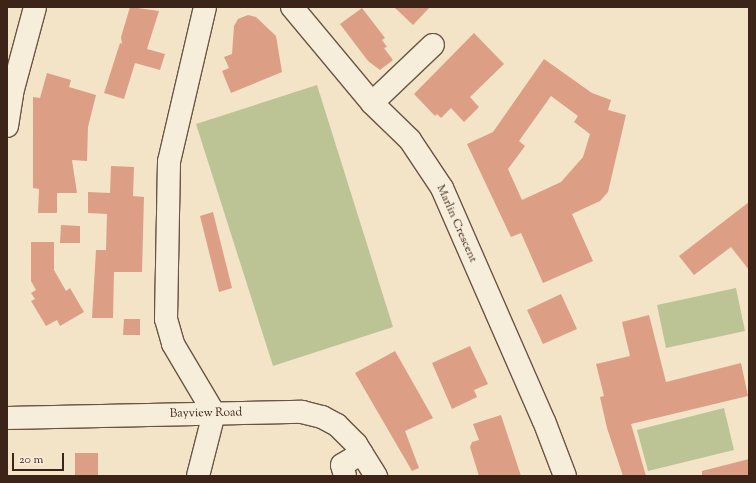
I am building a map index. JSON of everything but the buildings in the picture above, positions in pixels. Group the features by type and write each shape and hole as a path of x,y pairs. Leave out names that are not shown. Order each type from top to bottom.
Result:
{"street":[{"path":"7,126 12,93 36,7"},
{"path":"198,476 214,413 173,344 166,319 169,162 205,7"},
{"name":"Marlin Crescent","path":"292,7 372,104 410,140 442,188 544,421 565,476"},
{"path":"372,104 433,45"},
{"name":"Bayview Road","path":"7,418 302,412 322,417 337,425 362,453 376,476"},
{"path":"345,476 342,465 362,453"}],"green space":[{"path":"317,85 393,327 273,366 196,124"},
{"path":"736,288 745,331 666,348 657,305"},
{"path":"724,408 734,450 648,471 637,430"}]}
